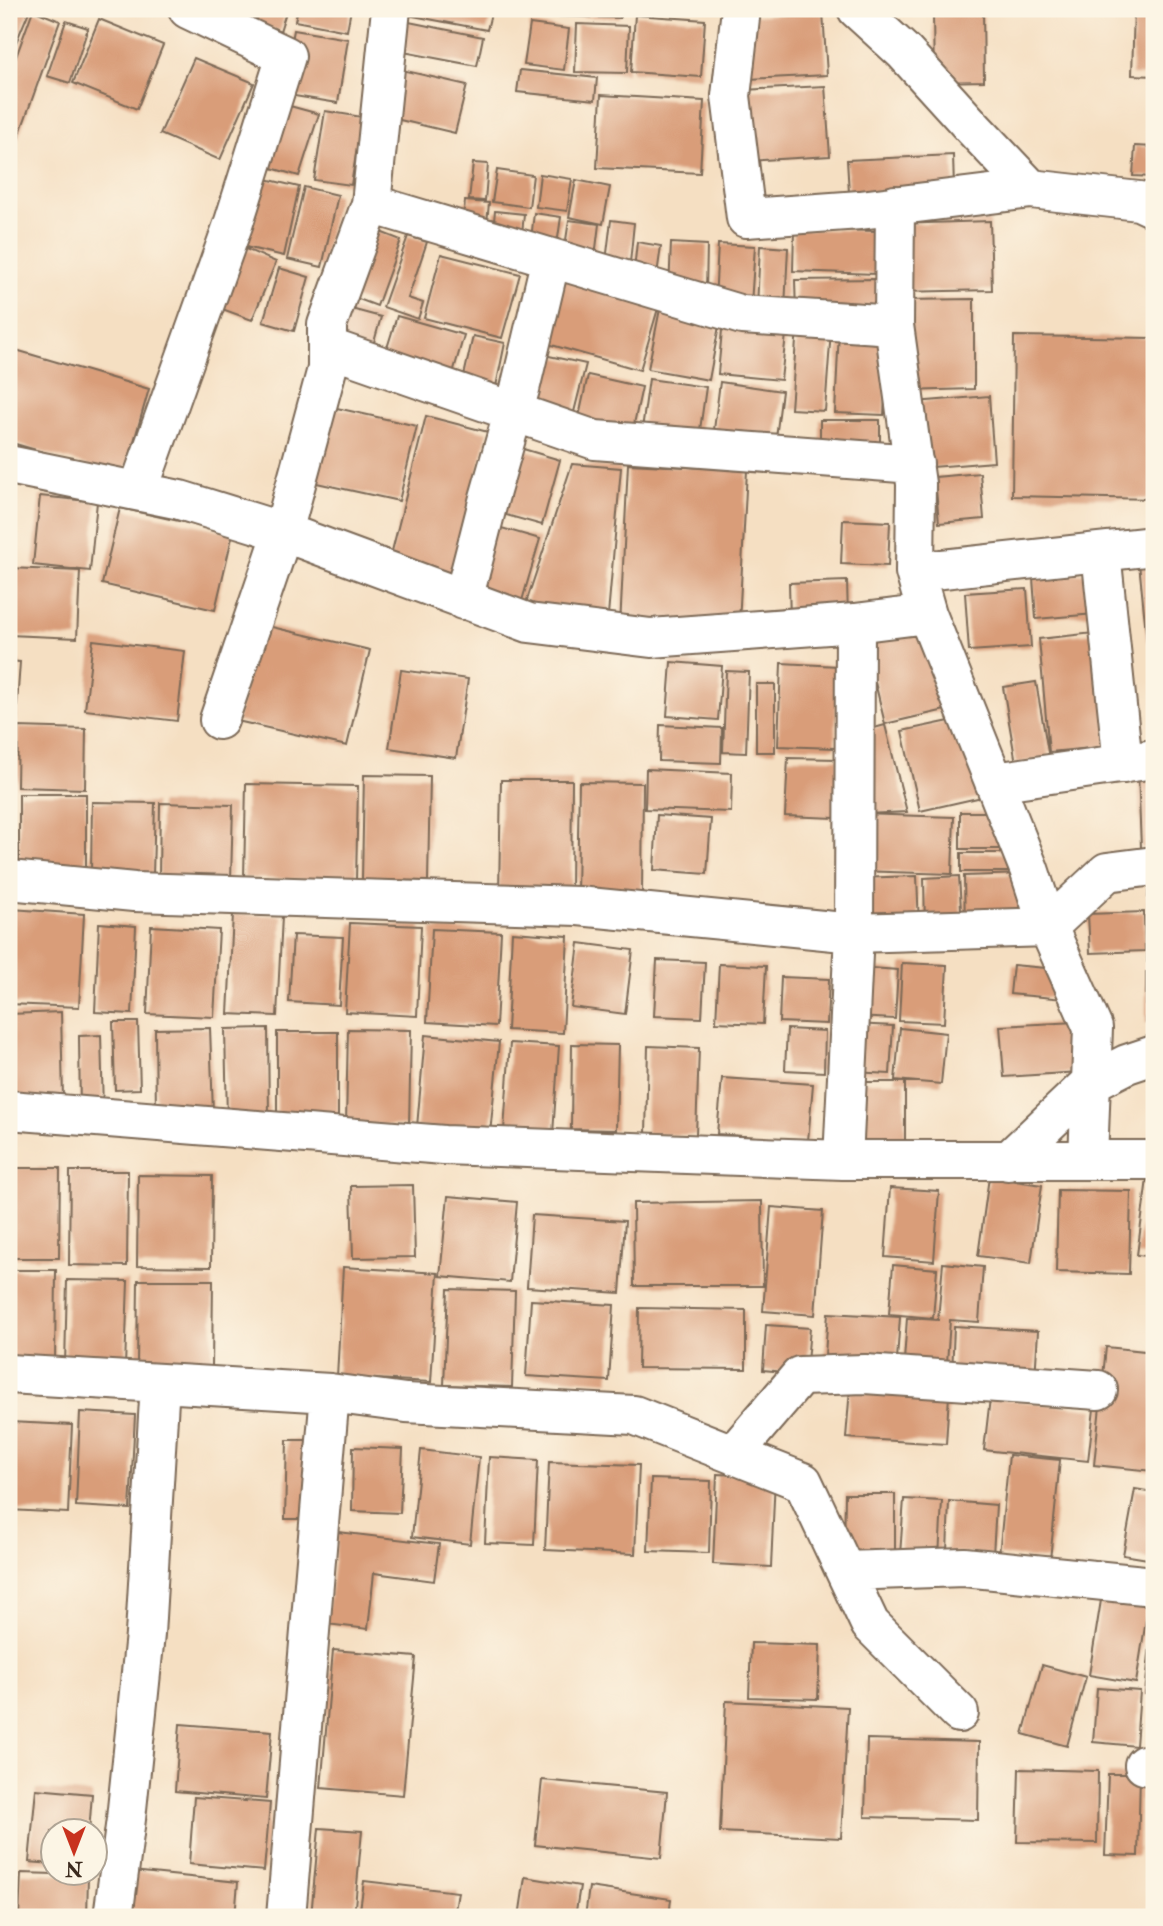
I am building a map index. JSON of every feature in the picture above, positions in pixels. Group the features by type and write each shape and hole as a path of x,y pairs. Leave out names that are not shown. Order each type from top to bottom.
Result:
{"street":[{"path":"219,720 283,532 327,369 327,325 371,204 391,9"},
{"path":"741,9 731,96 746,218 860,210 1031,189 1139,201 1154,208"},
{"path":"857,9 904,52 1031,189"},
{"path":"138,491 234,222 286,56 204,12"},
{"path":"371,204 742,315 894,325"},
{"path":"895,205 894,325 916,484 915,572 927,614 1029,869 1048,927 1093,1028 1088,1160"},
{"path":"463,600 551,258"},
{"path":"327,348 595,440 914,464"},
{"path":"9,465 180,500 283,532 529,622 652,638 855,623 927,614"},
{"path":"915,572 1154,546"},
{"path":"994,782 1139,762 1101,552"},
{"path":"843,1160 854,933 855,623"},
{"path":"9,880 134,892 578,906 854,933 1048,927 1107,872 1154,866"},
{"path":"1008,1161 1090,1083 1127,1064 1154,1055"},
{"path":"9,1110 444,1145 843,1160 1154,1160"},
{"path":"9,1374 330,1393 406,1403 634,1415 803,1482 870,1624 960,1713"},
{"path":"736,1456 742,1444 800,1376 864,1374 1098,1390"},
{"path":"113,1917 145,1634 160,1383"},
{"path":"286,1917 330,1393"},
{"path":"845,1571 964,1567 1154,1586"}],"building":[{"path":"9,9 30,9 15,45 9,43"},
{"path":"224,9 287,9 280,31 222,15"},
{"path":"298,9 351,9 347,31 295,21"},
{"path":"398,9 492,9 487,30 397,13"},
{"path":"554,9 620,9 620,18 553,16"},
{"path":"1134,9 1154,9 1154,76 1132,75"},
{"path":"33,10 60,21 15,147 9,145 9,67 12,68"},
{"path":"983,11 984,81 934,82 933,12"},
{"path":"823,12 827,75 749,79 746,16"},
{"path":"635,15 705,20 701,77 631,72"},
{"path":"99,19 163,45 137,109 73,83"},
{"path":"399,20 483,37 477,66 393,50"},
{"path":"66,21 88,28 70,83 47,76"},
{"path":"530,24 569,29 564,70 524,65"},
{"path":"577,24 629,26 627,73 575,72"},
{"path":"294,30 348,39 338,103 282,94"},
{"path":"194,58 254,83 220,160 160,134"},
{"path":"393,68 467,85 455,133 383,116"},
{"path":"520,70 597,78 595,100 517,92"},
{"path":"825,86 830,156 747,161 743,90"},
{"path":"601,95 704,101 700,173 597,168"},
{"path":"279,103 319,114 299,176 261,165"},
{"path":"325,111 362,117 351,185 314,180"},
{"path":"1135,146 1154,147 1154,177 1133,176"},
{"path":"953,155 954,188 849,193 847,160"},
{"path":"473,163 488,164 485,201 469,200"},
{"path":"497,170 533,175 529,207 492,202"},
{"path":"540,174 572,179 567,211 536,207"},
{"path":"253,176 299,187 284,256 237,245"},
{"path":"576,180 610,187 603,224 569,217"},
{"path":"304,187 338,195 322,267 287,259"},
{"path":"465,201 489,203 486,233 462,229"},
{"path":"495,211 524,214 521,243 492,240"},
{"path":"534,213 561,217 556,252 530,249"},
{"path":"569,220 599,224 594,265 563,260"},
{"path":"611,220 634,223 629,273 605,270"},
{"path":"990,221 992,290 899,292 897,224"},
{"path":"370,228 401,240 377,306 345,294"},
{"path":"794,229 877,231 876,274 793,271"},
{"path":"408,236 427,242 408,298 423,303 418,319 383,307"},
{"path":"637,242 661,246 656,282 633,280"},
{"path":"671,243 707,245 706,292 669,291"},
{"path":"718,244 755,246 751,304 715,302"},
{"path":"239,246 276,262 252,320 214,306"},
{"path":"760,246 788,248 785,308 757,307"},
{"path":"441,254 520,274 502,338 424,318"},
{"path":"279,268 309,277 294,331 263,322"},
{"path":"553,274 659,305 640,370 534,340"},
{"path":"879,279 879,312 796,314 795,280"},
{"path":"974,299 974,389 905,391 904,300"},
{"path":"661,304 721,315 709,380 648,369"},
{"path":"340,306 381,317 371,353 330,342"},
{"path":"397,316 464,335 451,380 383,361"},
{"path":"723,319 787,325 781,380 718,374"},
{"path":"797,327 831,330 825,411 791,409"},
{"path":"839,331 888,334 884,415 835,413"},
{"path":"473,336 505,343 494,396 461,389"},
{"path":"1014,336 1154,338 1154,499 1012,496"},
{"path":"9,348 149,389 124,476 9,442"},
{"path":"535,353 586,364 572,420 522,409"},
{"path":"588,375 642,387 631,438 577,426"},
{"path":"649,379 706,387 699,437 642,429"},
{"path":"720,382 782,391 775,446 713,438"},
{"path":"989,396 994,462 920,468 915,402"},
{"path":"319,404 417,426 399,501 303,480"},
{"path":"426,416 488,432 451,583 388,567"},
{"path":"820,420 880,420 880,451 820,450"},
{"path":"510,445 560,460 542,525 492,511"},
{"path":"572,464 621,468 607,626 524,609"},
{"path":"628,464 747,470 739,624 620,627"},
{"path":"980,473 984,519 939,523 935,477"},
{"path":"40,496 97,502 90,571 33,565"},
{"path":"120,508 233,533 215,610 102,584"},
{"path":"843,520 890,522 888,566 841,564"},
{"path":"491,525 540,539 519,611 469,596"},
{"path":"1154,562 1154,641 1147,642 1139,563"},
{"path":"9,568 80,571 77,638 9,635"},
{"path":"1103,572 1107,613 1036,619 1033,578"},
{"path":"847,581 848,617 790,619 789,583"},
{"path":"1027,589 1031,647 969,651 965,593"},
{"path":"259,624 370,650 347,746 237,721"},
{"path":"925,626 945,710 885,724 865,640"},
{"path":"1103,632 1113,746 1049,752 1039,639"},
{"path":"93,640 185,651 177,721 85,710"},
{"path":"9,661 20,662 16,720 9,720"},
{"path":"671,662 722,666 718,720 667,716"},
{"path":"781,663 838,666 835,748 778,746"},
{"path":"401,670 468,679 456,758 389,748"},
{"path":"726,671 749,672 746,753 723,752"},
{"path":"1036,682 1049,758 1016,763 1003,687"},
{"path":"756,684 775,684 775,752 756,752"},
{"path":"964,718 982,797 920,811 902,731"},
{"path":"660,725 722,728 721,763 659,761"},
{"path":"885,725 907,812 865,814 860,732"},
{"path":"18,727 86,729 85,789 17,787"},
{"path":"788,758 838,759 836,818 785,816"},
{"path":"646,769 732,773 731,812 645,809"},
{"path":"1154,770 1154,848 1141,848 1138,771"},
{"path":"364,775 430,776 428,881 362,880"},
{"path":"501,780 572,780 571,894 499,893"},
{"path":"579,782 643,783 642,895 577,894"},
{"path":"246,784 358,786 356,881 244,878"},
{"path":"19,794 86,794 86,870 19,870"},
{"path":"92,802 155,803 153,875 91,873"},
{"path":"160,803 233,805 231,880 159,878"},
{"path":"960,812 1004,812 1004,849 960,849"},
{"path":"859,814 954,817 952,874 858,871"},
{"path":"657,815 711,819 707,874 654,870"},
{"path":"961,853 1019,853 1019,872 961,872"},
{"path":"1023,874 1025,922 965,926 964,876"},
{"path":"917,876 919,926 859,927 857,878"},
{"path":"959,876 962,926 925,927 924,878"},
{"path":"1148,892 1154,893 1154,962 1147,962"},
{"path":"11,909 84,914 79,1007 9,1004"},
{"path":"1144,912 1145,951 1090,953 1088,914"},
{"path":"233,914 282,916 277,1016 228,1014"},
{"path":"99,923 136,926 132,1014 95,1012"},
{"path":"350,923 421,926 417,1016 345,1012"},
{"path":"151,926 219,930 214,1017 147,1014"},
{"path":"432,929 501,932 496,1026 427,1022"},
{"path":"512,932 568,936 563,1033 507,1030"},
{"path":"293,935 343,937 339,1005 289,1002"},
{"path":"579,943 633,950 625,1014 571,1007"},
{"path":"657,960 705,962 702,1018 654,1016"},
{"path":"902,963 947,965 944,1023 899,1021"},
{"path":"719,964 766,966 763,1024 716,1022"},
{"path":"1013,965 1067,970 1064,999 1010,994"},
{"path":"857,967 898,970 895,1019 855,1017"},
{"path":"1146,972 1154,972 1154,1023 1146,1023"},
{"path":"781,977 829,979 827,1024 779,1022"},
{"path":"61,1012 63,1099 9,1100 9,1014"},
{"path":"113,1022 138,1022 140,1089 115,1090"},
{"path":"1077,1022 1079,1072 1004,1077 1000,1026"},
{"path":"855,1024 893,1026 890,1074 853,1072"},
{"path":"210,1028 213,1113 156,1114 155,1029"},
{"path":"268,1028 269,1117 227,1118 225,1029"},
{"path":"900,1028 946,1033 941,1084 895,1080"},
{"path":"348,1029 411,1030 409,1126 346,1124"},
{"path":"787,1029 825,1031 824,1072 785,1070"},
{"path":"277,1032 338,1032 338,1123 277,1123"},
{"path":"101,1035 103,1110 80,1111 79,1036"},
{"path":"425,1035 499,1042 490,1134 417,1127"},
{"path":"510,1043 559,1046 553,1134 504,1130"},
{"path":"572,1044 618,1045 616,1130 571,1129"},
{"path":"648,1046 699,1048 696,1135 646,1134"},
{"path":"722,1078 813,1084 808,1141 717,1134"},
{"path":"853,1082 905,1082 905,1149 853,1149"},
{"path":"9,1168 60,1168 59,1258 9,1258"},
{"path":"70,1171 128,1171 127,1266 69,1265"},
{"path":"138,1175 212,1176 211,1267 137,1266"},
{"path":"989,1177 1042,1185 1031,1263 978,1256"},
{"path":"1147,1179 1154,1180 1154,1257 1137,1255"},
{"path":"413,1185 415,1257 353,1258 351,1186"},
{"path":"890,1188 939,1191 934,1261 885,1257"},
{"path":"1058,1190 1131,1191 1129,1274 1056,1272"},
{"path":"448,1196 517,1202 510,1282 440,1276"},
{"path":"762,1201 763,1286 634,1286 633,1203"},
{"path":"771,1207 823,1211 815,1315 763,1311"},
{"path":"532,1215 625,1221 620,1293 527,1287"},
{"path":"943,1263 983,1267 979,1322 950,1320 946,1377 903,1375 907,1318 938,1320"},
{"path":"893,1265 937,1269 933,1318 889,1314"},
{"path":"343,1267 438,1273 431,1382 337,1377"},
{"path":"9,1270 56,1270 55,1364 9,1364"},
{"path":"67,1280 128,1281 125,1367 65,1366"},
{"path":"138,1280 213,1280 212,1368 137,1367"},
{"path":"448,1289 515,1291 512,1387 444,1385"},
{"path":"531,1300 614,1305 609,1381 526,1376"},
{"path":"639,1308 746,1310 746,1369 638,1368"},
{"path":"828,1313 900,1317 896,1374 824,1369"},
{"path":"766,1325 810,1328 806,1374 763,1370"},
{"path":"954,1326 1038,1331 1035,1379 952,1375"},
{"path":"1106,1347 1154,1352 1153,1471 1094,1465"},
{"path":"850,1388 949,1395 946,1444 846,1438"},
{"path":"990,1398 1094,1409 1088,1461 984,1450"},
{"path":"80,1412 135,1415 130,1509 76,1506"},
{"path":"9,1422 72,1425 68,1513 9,1510"},
{"path":"287,1440 316,1440 314,1519 285,1519"},
{"path":"353,1447 403,1449 400,1513 352,1511"},
{"path":"421,1450 479,1457 470,1544 412,1537"},
{"path":"1009,1455 1060,1460 1050,1560 999,1555"},
{"path":"489,1457 538,1460 534,1545 485,1543"},
{"path":"549,1462 639,1465 635,1554 545,1550"},
{"path":"717,1474 775,1477 771,1567 713,1564"},
{"path":"651,1479 711,1481 709,1553 648,1551"},
{"path":"1135,1489 1154,1492 1154,1560 1123,1555"},
{"path":"845,1494 895,1494 895,1559 844,1559"},
{"path":"904,1499 942,1501 939,1558 900,1555"},
{"path":"949,1501 996,1505 993,1555 947,1552"},
{"path":"338,1532 439,1544 434,1581 374,1573 368,1629 326,1624"},
{"path":"1102,1594 1149,1601 1136,1683 1089,1675"},
{"path":"1154,1625 1154,1695 1145,1694"},
{"path":"751,1643 820,1645 818,1699 749,1697"},
{"path":"333,1650 416,1657 403,1795 321,1788"},
{"path":"1042,1665 1086,1677 1067,1746 1023,1734"},
{"path":"1097,1688 1140,1691 1136,1746 1093,1742"},
{"path":"726,1701 848,1707 841,1838 720,1832"},
{"path":"180,1724 272,1731 266,1799 175,1791"},
{"path":"867,1739 979,1742 978,1820 865,1817"},
{"path":"1019,1769 1098,1771 1097,1843 1017,1842"},
{"path":"1108,1774 1140,1774 1138,1856 1105,1855"},
{"path":"542,1780 667,1792 661,1858 535,1845"},
{"path":"36,1789 92,1794 90,1818 38,1818 38,1863 29,1862"},
{"path":"194,1797 270,1803 264,1871 189,1864"},
{"path":"319,1828 362,1831 354,1917 311,1917"},
{"path":"132,1871 238,1882 235,1917 203,1917 128,1909"},
{"path":"21,1873 38,1874 38,1888 88,1888 87,1917 19,1917"},
{"path":"525,1877 580,1886 575,1917 519,1917"},
{"path":"364,1881 458,1892 454,1917 359,1917"},
{"path":"589,1887 671,1899 669,1917 585,1917"}]}
